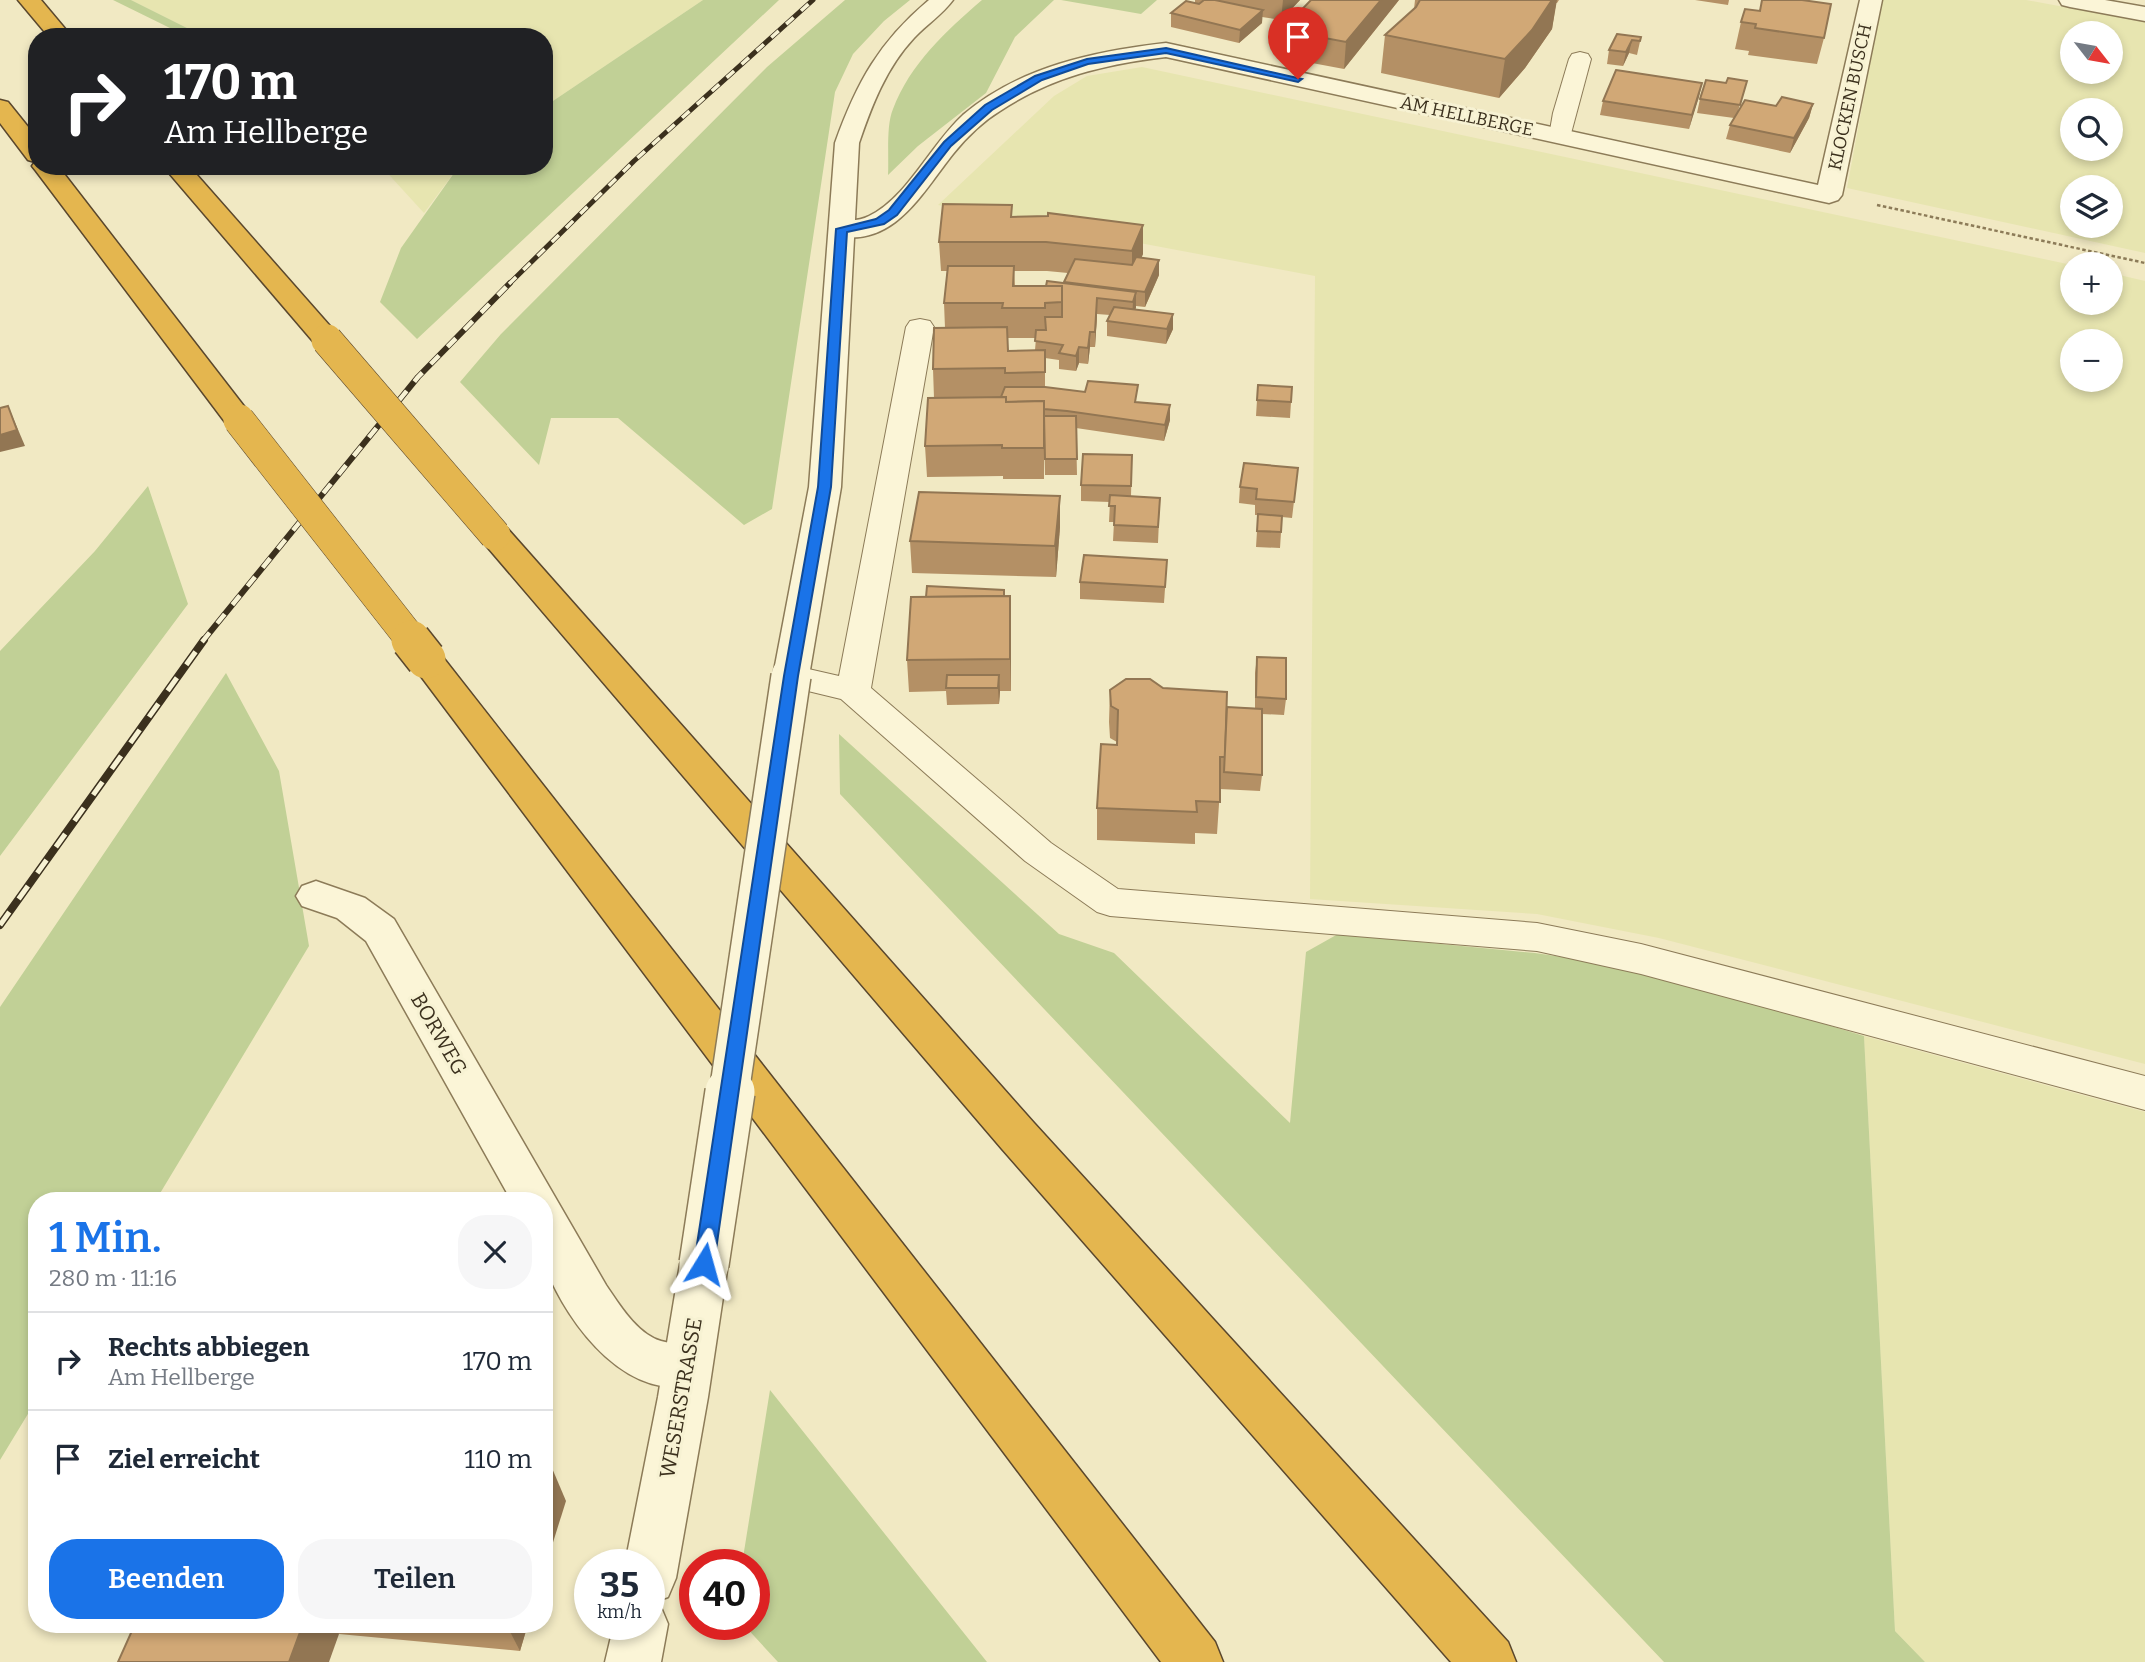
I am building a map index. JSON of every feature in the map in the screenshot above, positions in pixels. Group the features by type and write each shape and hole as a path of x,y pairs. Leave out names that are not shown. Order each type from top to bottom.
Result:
{"highway":[{"path":"29,0 53,28"},
{"path":"0,107 28,143"},
{"path":"52,175 1195,1662"},
{"path":"183,175 1018,1136 1488,1662"}],"street":[{"name":"WESERSTRASSE","path":"654,1549 704,1264 791,676 825,487 847,143 865,89 887,51 913,24 942,0"},
{"name":"KLOCKEN BUSCH","path":"1829,195 1871,0"},
{"path":"2070,0 2145,14"},
{"name":"AM HELLBERGE","path":"842,229 871,225 893,212 948,144 988,107 1028,84 1087,62 1166,50 1829,195"},
{"name":"BORWEG","path":"316,896 351,908 380,930 530,1192"},
{"path":"553,1233 604,1322 625,1345 654,1362 687,1366"},
{"path":"633,1662 637,1640"}],"lane":[{"path":"1561,136 1564,113 1580,59"},
{"path":"853,691 920,327"},
{"path":"791,676 853,691 1038,852 1110,902 1536,937 1641,959 2145,1093"}],"path":[{"path":"1829,195 2145,264"}],"shaded area":[{"path":"131,0 703,0 553,101 553,28 187,28"},
{"path":"1882,0 2026,0 2145,22 2145,253 2076,238 2123,238 2123,175 2060,175 2060,234 1847,188"},
{"path":"1142,67 2060,262 2060,315 2123,315 2123,276 2145,281 2145,1064 1659,938 1537,914 1310,899 1315,276 938,205 1054,96 1087,76"},
{"path":"389,175 452,175 424,213"},
{"path":"1864,1036 2145,1112 2145,1662 1925,1662 1895,1631"}],"green space":[{"path":"113,0 131,0 187,28 170,28"},
{"path":"703,0 779,0 417,339 380,302 401,248 453,175 553,175 553,101"},
{"path":"845,0 910,0 884,21 853,54 835,92 772,509 744,525 618,418 551,418 539,465 460,382 501,334 767,67"},
{"path":"982,0 1054,0 1015,37 986,93 918,146 888,175 889,124 900,93 930,49"},
{"path":"1061,0 1157,0 1141,14"},
{"path":"148,486 188,604 0,856 0,651 95,551"},
{"path":"226,673 279,771 309,946 161,1192 28,1192 28,1414 0,1460 0,1007"},
{"path":"839,734 1059,934 1114,953 1290,1123 1306,952 1338,934 1535,953 1644,969 1864,1036 1895,1631 1925,1662 1664,1662 840,794"},
{"path":"770,1390 987,1662 778,1662 758,1640 770,1640 770,1549 744,1549"}],"building":[{"path":"1204,0 1263,10 1240,30 1171,13 1186,1 1199,4"},
{"path":"1311,0 1381,0 1346,42 1282,30"},
{"path":"1420,0 1552,0 1532,30 1505,59 1385,35 1416,7"},
{"path":"1762,0 1802,0 1831,4 1824,38 1755,28 1756,24 1741,22 1745,9 1760,11"},
{"path":"1617,34 1641,37 1640,41 1632,40 1626,52 1609,50"},
{"path":"1616,70 1702,83 1692,115 1603,101"},
{"path":"1728,78 1747,81 1740,105 1700,99 1706,80 1726,83"},
{"path":"1782,97 1813,104 1794,138 1730,125 1745,100 1776,106"},
{"path":"943,204 1012,205 1011,217 1048,216 1048,213 1143,225 1132,251 1046,242 939,242"},
{"path":"1136,257 1159,260 1145,292 1064,282 1075,259 1132,265"},
{"path":"948,266 1014,266 1013,286 1062,286 1062,302 1045,303 1045,308 1002,308 1003,303 944,303"},
{"path":"1047,281 1136,292 1133,302 1097,298 1095,332 1090,332 1088,348 1079,347 1076,356 1059,353 1063,345 1035,341 1036,330 1046,330 1045,317 1062,317 1062,286 1046,286"},
{"path":"1114,307 1173,314 1167,329 1107,321"},
{"path":"1007,327 1008,351 1045,350 1045,372 1005,373 1005,368 933,369 934,328"},
{"path":"1088,381 1138,385 1135,402 1170,405 1165,425 1044,409 1044,401 1006,402 1006,397 1001,397 1005,387 1045,387 1085,392"},
{"path":"1258,385 1292,387 1291,402 1257,400"},
{"path":"1006,397 1006,402 1044,401 1044,448 1002,448 1002,445 925,446 928,398"},
{"path":"8,406 17,430 0,435 0,408"},
{"path":"1044,416 1076,416 1077,459 1045,459"},
{"path":"1083,454 1132,455 1131,486 1081,485"},
{"path":"1244,463 1298,468 1294,502 1256,499 1257,489 1240,487"},
{"path":"919,492 1060,496 1055,546 910,541"},
{"path":"1110,495 1160,498 1158,527 1114,525 1115,506 1109,506"},
{"path":"1258,514 1282,516 1281,532 1257,531"},
{"path":"1084,555 1167,560 1165,587 1080,582"},
{"path":"927,586 1004,590 1004,596 926,597"},
{"path":"1010,596 1010,659 907,660 911,597"},
{"path":"1257,657 1286,658 1286,699 1256,697"},
{"path":"947,675 999,675 998,688 946,688"},
{"path":"1126,679 1150,679 1163,688 1227,692 1225,757 1220,757 1220,802 1196,801 1197,812 1097,808 1101,744 1117,745 1118,710 1111,706 1110,690"},
{"path":"1227,707 1262,709 1262,775 1224,772"},
{"path":"131,1633 300,1633 289,1662 118,1662"}],"railway":[{"path":"510,283 634,161 813,0"},
{"path":"202,642 418,377 510,283"},
{"path":"0,925 204,640"}],"route":[{"path":"704,1264 791,676 825,487 842,229 880,222 893,212 948,144 988,107 1039,78 1087,62 1166,50 1298,79"}]}
